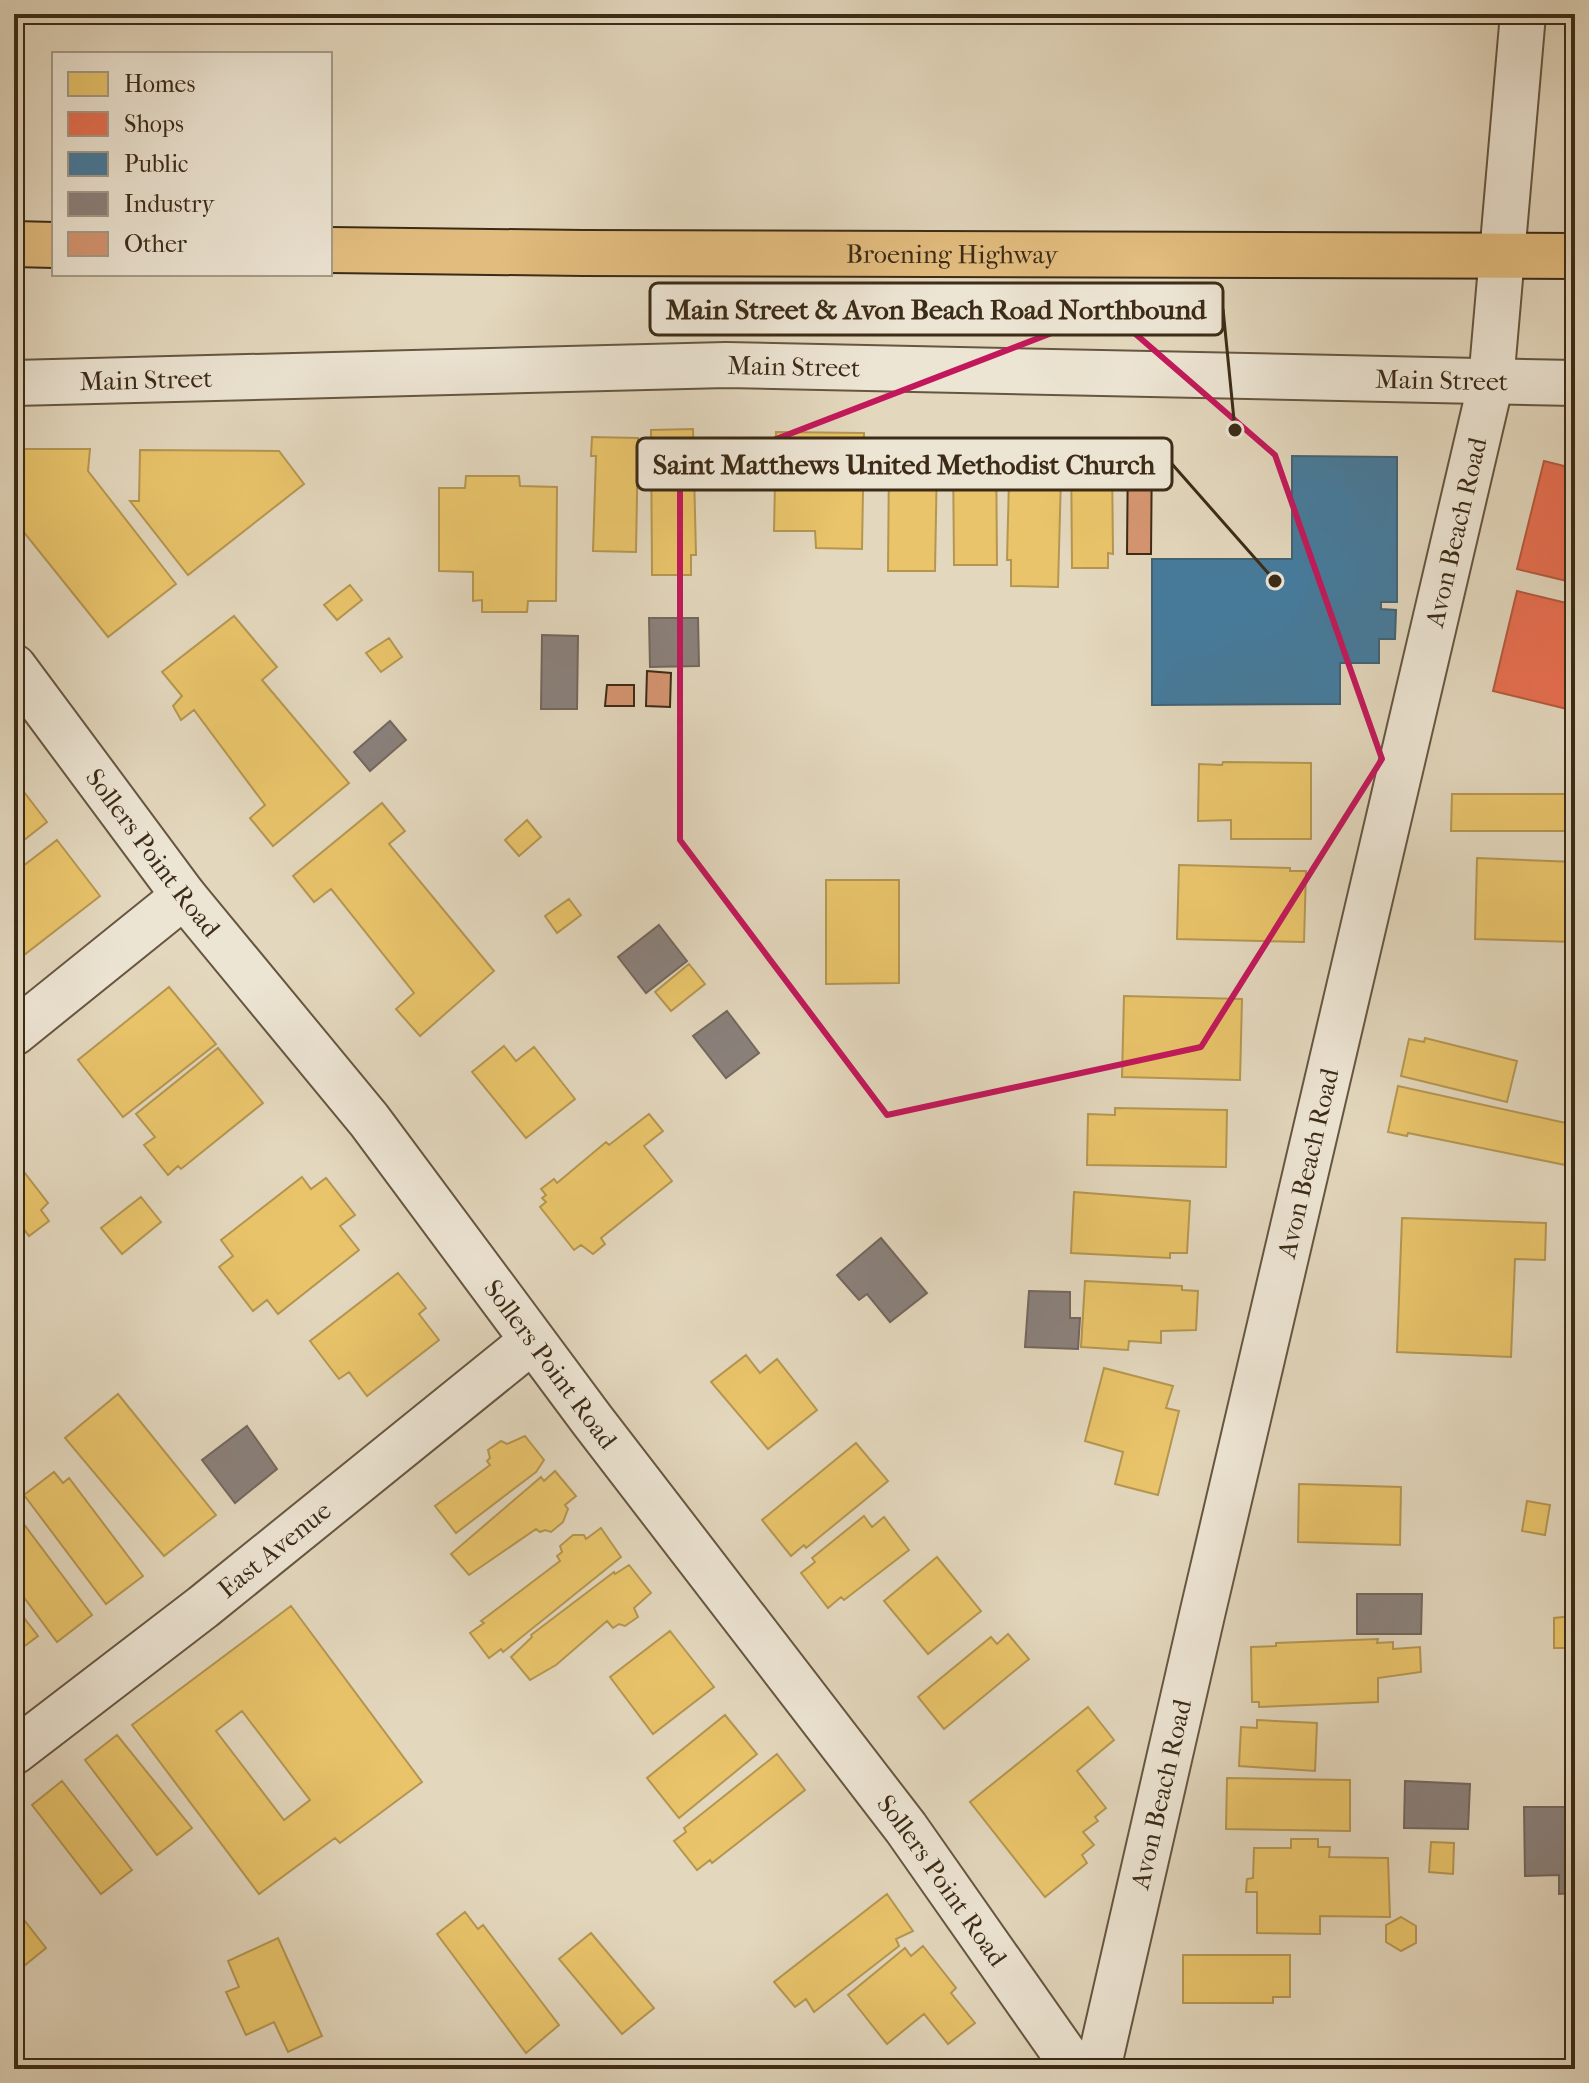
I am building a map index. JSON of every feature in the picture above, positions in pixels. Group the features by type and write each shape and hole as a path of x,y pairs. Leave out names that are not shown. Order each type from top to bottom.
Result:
{"main road":[{"path":"14,244 52,245"},
{"name":"Broening Highway","path":"332,250 1575,256"}],"street":[{"name":"Avon Beach Road","path":"1098,2069 1491,382 1523,14"},
{"name":"Main Street","path":"14,383 726,365 1575,383"},
{"name":"Sollers Point Road","path":"14,667 184,896 369,1120 532,1341 906,1828 1075,2069"},
{"path":"14,1033 184,896"},
{"name":"East Avenue","path":"14,1752 203,1607 532,1341"}],"highlighted area":[{"path":"1109,311 1275,455 1382,759 1201,1047 887,1115 680,840 680,476"}],"building: Homes":[{"path":"693,429 696,555 691,555 691,575 652,575 651,430"},
{"path":"776,432 864,433 862,549 816,548 815,531 774,531"},
{"path":"592,437 638,438 636,552 593,551 596,456 591,456"},
{"path":"948,438 996,438 997,565 954,565 953,454 947,454"},
{"path":"1010,438 1062,440 1058,587 1011,586 1011,560 1007,560"},
{"path":"885,442 941,443 940,458 937,458 935,571 888,571 889,458 885,458"},
{"path":"1109,442 1109,457 1112,457 1113,554 1108,553 1108,568 1072,568 1071,443"},
{"path":"14,449 90,449 88,471 176,584 108,637 14,520"},
{"path":"140,450 279,451 304,484 188,575 130,501 139,501"},
{"path":"466,476 519,476 520,486 557,487 556,601 528,601 527,612 482,612 482,600 473,601 473,572 439,571 439,488 465,488"},
{"path":"350,585 362,600 337,620 324,605"},
{"path":"234,616 277,667 262,680 349,783 273,846 250,818 265,805 194,710 181,720 173,706 182,696 162,672"},
{"path":"389,638 402,657 381,672 366,653"},
{"path":"1223,762 1311,763 1311,839 1231,839 1231,820 1198,821 1199,764 1222,765"},
{"path":"14,779 47,822 14,848"},
{"path":"1452,794 1574,794 1575,831 1451,831"},
{"path":"382,803 405,831 389,844 494,971 420,1036 396,1009 414,993 331,889 314,902 293,876"},
{"path":"527,820 541,837 519,856 505,840"},
{"path":"57,840 100,896 24,955 14,942 14,873"},
{"path":"1477,858 1575,862 1575,942 1475,939"},
{"path":"1179,865 1306,871 1304,942 1177,939"},
{"path":"826,880 899,880 899,983 826,984"},
{"path":"569,899 581,915 557,933 545,916"},
{"path":"689,964 705,984 671,1011 655,992"},
{"path":"169,987 216,1044 123,1117 78,1060"},
{"path":"1124,996 1242,999 1240,1080 1122,1077"},
{"path":"1425,1038 1517,1061 1507,1102 1401,1076 1409,1039 1424,1042"},
{"path":"504,1046 516,1061 534,1047 575,1099 526,1138 472,1072"},
{"path":"218,1048 263,1103 181,1169 178,1166 168,1175 144,1145 155,1137 136,1114"},
{"path":"1398,1086 1575,1125 1575,1167 1408,1133 1407,1136 1388,1132"},
{"path":"1115,1108 1227,1110 1226,1167 1087,1165 1088,1114 1115,1115"},
{"path":"649,1114 663,1131 644,1146 672,1181 601,1238 605,1244 593,1254 581,1245 574,1250 540,1207 546,1202 542,1198 546,1195 541,1189 554,1179 557,1183 606,1142 609,1145"},
{"path":"14,1159 48,1203 41,1210 49,1221 29,1236 22,1227 14,1233"},
{"path":"302,1177 311,1189 326,1178 355,1215 340,1226 359,1250 278,1314 267,1300 253,1311 219,1267 233,1256 221,1240"},
{"path":"1074,1192 1190,1201 1187,1253 1170,1253 1170,1258 1071,1253"},
{"path":"141,1197 161,1222 122,1254 101,1228"},
{"path":"1402,1218 1546,1223 1545,1260 1515,1259 1511,1357 1397,1352"},
{"path":"398,1273 426,1308 419,1314 439,1340 367,1396 349,1372 339,1379 310,1341"},
{"path":"1085,1281 1182,1286 1182,1290 1198,1291 1196,1330 1161,1331 1161,1343 1129,1341 1128,1350 1081,1347"},
{"path":"746,1355 760,1373 777,1359 817,1410 768,1449 711,1382"},
{"path":"1104,1368 1173,1386 1166,1408 1179,1411 1158,1495 1115,1484 1123,1452 1085,1441"},
{"path":"118,1394 216,1515 164,1556 65,1438"},
{"path":"525,1436 544,1460 536,1472 456,1533 435,1506 490,1465 487,1461 490,1458 488,1450 501,1441 507,1444"},
{"path":"856,1443 888,1481 806,1548 804,1545 791,1556 762,1520"},
{"path":"555,1471 576,1496 565,1505 568,1509 563,1522 551,1532 536,1529 469,1575 451,1554 541,1477 544,1481"},
{"path":"54,1472 63,1483 69,1478 143,1576 106,1604 24,1495"},
{"path":"1299,1484 1401,1487 1400,1545 1298,1542"},
{"path":"1527,1501 1550,1505 1545,1535 1522,1531"},
{"path":"17,1515 92,1615 57,1642 14,1584 14,1517"},
{"path":"864,1516 872,1527 884,1517 909,1550 844,1600 841,1597 828,1608 801,1573 815,1562 812,1558"},
{"path":"601,1528 621,1557 503,1652 501,1649 489,1658 470,1633 484,1623 481,1621 560,1561 557,1556 562,1552 560,1546 573,1535 584,1535 586,1539"},
{"path":"937,1557 981,1611 928,1654 884,1601"},
{"path":"629,1565 651,1593 634,1608 638,1617 625,1626 619,1624 613,1628 607,1621 556,1665 530,1680 511,1657 531,1635 614,1572"},
{"path":"14,1605 38,1636 14,1654"},
{"path":"291,1606 422,1782 340,1843 335,1838 259,1894 132,1725","holes":["242,1711 310,1800 284,1820 216,1731"]},
{"path":"1575,1616 1575,1765 1568,1765 1570,1648 1554,1648 1554,1618"},
{"path":"670,1631 714,1687 653,1734 610,1677"},
{"path":"1008,1634 1029,1659 944,1729 918,1697 991,1637 997,1644"},
{"path":"1378,1639 1377,1643 1393,1642 1393,1649 1420,1647 1421,1672 1378,1678 1378,1702 1259,1707 1259,1702 1252,1702 1251,1647 1276,1646 1276,1643"},
{"path":"1088,1707 1114,1740 1077,1771 1106,1808 1095,1817 1098,1821 1083,1832 1094,1845 1082,1855 1087,1863 1045,1897 970,1802"},
{"path":"725,1715 757,1754 679,1818 647,1778"},
{"path":"1257,1720 1317,1723 1315,1771 1239,1766 1241,1727 1257,1728"},
{"path":"117,1735 192,1828 157,1855 85,1760"},
{"path":"777,1754 805,1790 712,1863 710,1860 697,1870 674,1841 686,1832 684,1828"},
{"path":"1227,1778 1350,1780 1350,1831 1226,1829"},
{"path":"62,1781 132,1870 101,1894 32,1805"},
{"path":"1291,1839 1318,1839 1318,1847 1330,1847 1329,1857 1388,1858 1390,1917 1320,1916 1320,1934 1257,1933 1257,1892 1246,1892 1247,1879 1253,1878 1254,1848 1291,1848"},
{"path":"1431,1842 1454,1843 1453,1874 1429,1872"},
{"path":"887,1894 913,1931 896,1939 899,1946 814,2012 806,1999 795,2007 774,1982"},
{"path":"14,1907 46,1948 19,1970 14,1964"},
{"path":"465,1912 478,1929 483,1925 559,2025 526,2053 437,1934"},
{"path":"1401,1917 1416,1926 1416,1943 1401,1951 1386,1942 1386,1925"},
{"path":"591,1933 654,2008 622,2034 559,1959"},
{"path":"278,1938 322,2036 288,2052 274,2022 246,2035 226,1992 239,1987 228,1961"},
{"path":"923,1946 956,1988 951,1993 975,2023 948,2044 924,2014 887,2044 848,1995 905,1948 911,1956"},
{"path":"1183,1955 1290,1955 1290,1997 1273,1997 1273,2003 1183,2003"}],"building: Shops":[{"path":"1575,455 1575,583 1517,569 1544,461 1572,468"},
{"path":"1517,591 1575,605 1575,674 1567,709 1493,691"}],"building: Public":[{"path":"1292,456 1397,457 1397,602 1381,602 1381,609 1396,610 1395,639 1379,639 1379,663 1340,663 1340,704 1152,705 1152,559 1292,559"}],"building: Industry":[{"path":"649,618 698,618 699,666 650,667"},
{"path":"542,635 578,636 577,709 541,709"},
{"path":"390,721 406,740 370,771 354,752"},
{"path":"659,925 687,961 646,993 618,957"},
{"path":"727,1011 759,1053 726,1078 693,1036"},
{"path":"881,1238 927,1293 890,1322 867,1294 859,1300 837,1275"},
{"path":"1029,1291 1070,1292 1070,1318 1080,1318 1078,1349 1025,1347"},
{"path":"247,1426 277,1469 235,1503 202,1460"},
{"path":"1357,1594 1422,1594 1421,1634 1357,1634"},
{"path":"1405,1781 1470,1784 1468,1829 1404,1828"},
{"path":"1524,1807 1575,1807 1575,1893 1559,1894 1559,1875 1525,1876"}],"building: Other":[{"path":"1128,443 1152,444 1151,554 1127,554"},
{"path":"647,671 671,673 670,707 646,706"},
{"path":"607,685 634,685 634,706 605,706"}],"place":[{"name":"Main Street & Avon Beach Road Northbound","path":"1235,430"},
{"name":"Saint Matthews United Methodist Church","path":"1275,581"}]}
